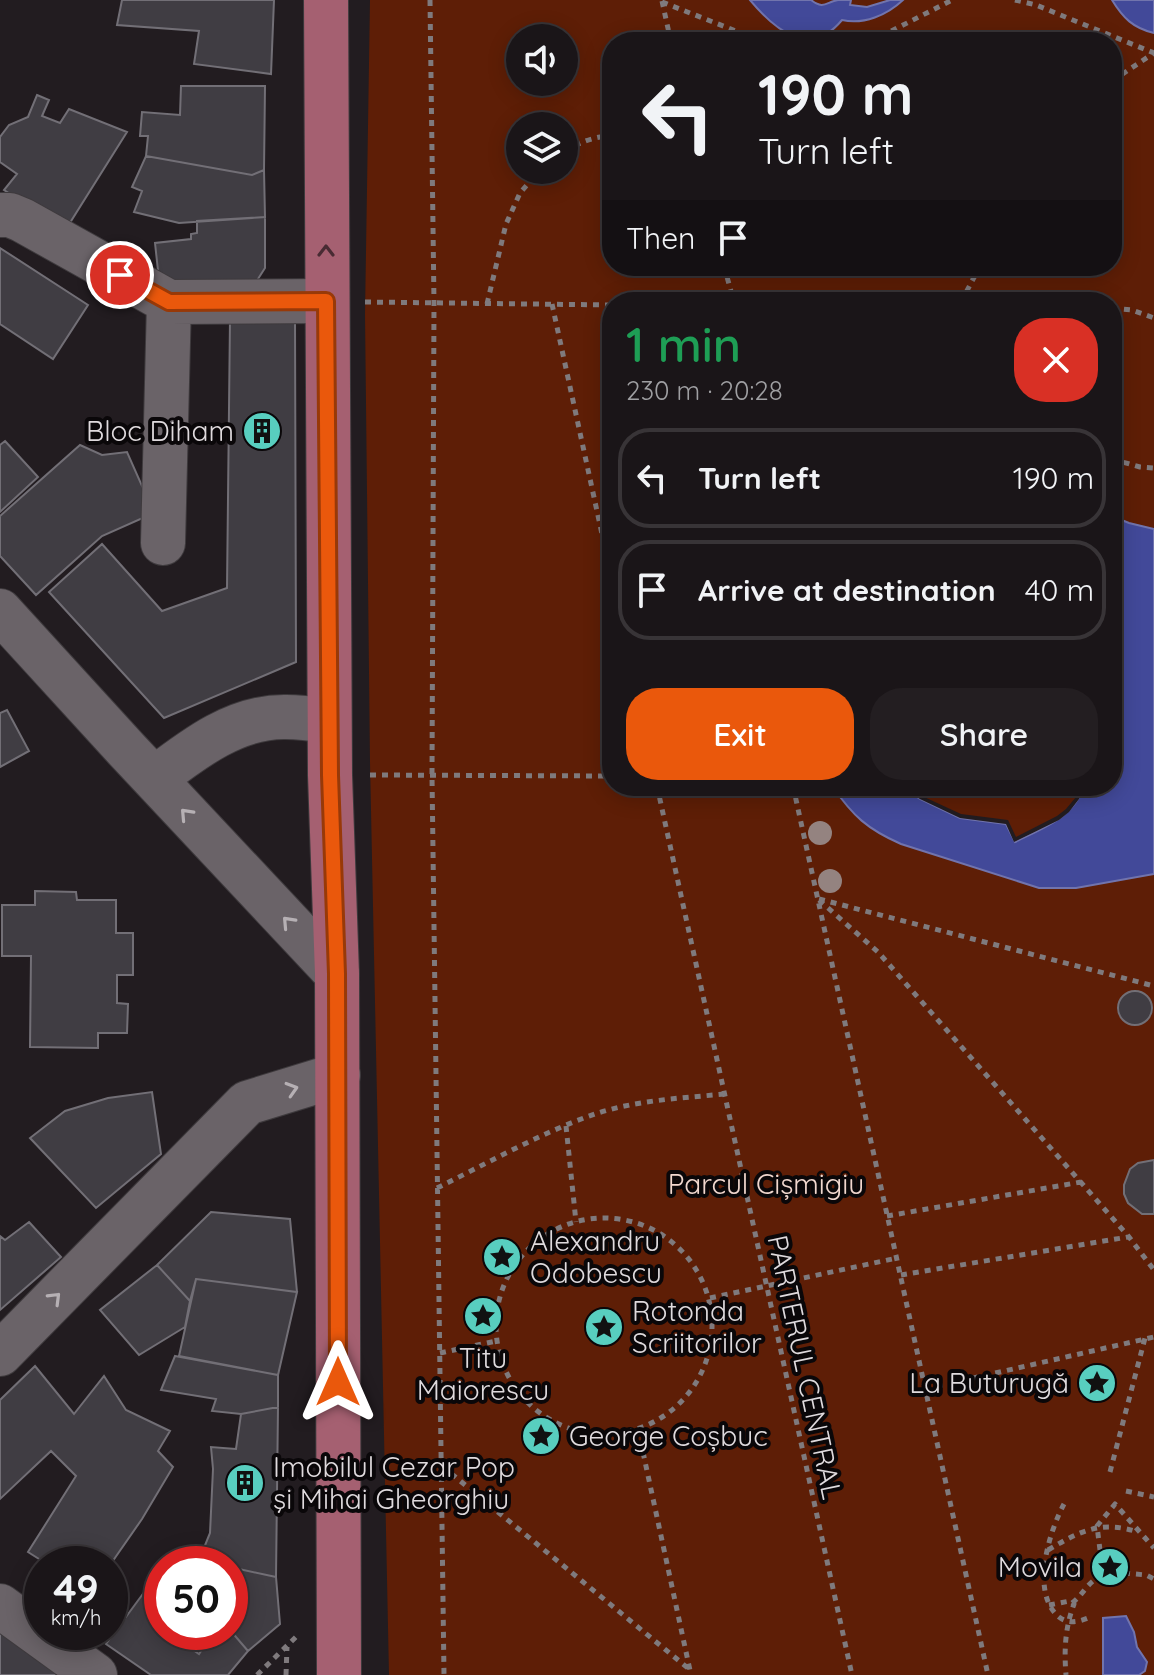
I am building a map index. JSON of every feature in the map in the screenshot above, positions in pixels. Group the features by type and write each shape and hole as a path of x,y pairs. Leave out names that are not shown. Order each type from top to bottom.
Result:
{"main road":[{"path":"326,0 329,721 338,1075 339,1675"}],"street":[{"path":"0,215 22,220 169,302 326,301"},
{"path":"163,543 169,302"},
{"path":"0,611 337,974"},
{"path":"154,779 194,749 243,725 284,717 329,721"},
{"path":"0,1354 247,1103 338,1075"},
{"path":"0,1606 95,1675"}],"path":[{"path":"430,0 434,303 432,776 444,1675"},
{"path":"890,32 952,0"},
{"path":"1015,0 1036,5 1102,32"},
{"path":"662,1 669,32"},
{"path":"662,1 739,32"},
{"path":"1122,40 1154,53"},
{"path":"1122,74 1154,53"},
{"path":"578,145 602,136"},
{"path":"487,304 506,224 520,193 528,184"},
{"path":"326,301 602,305"},
{"path":"552,304 602,534"},
{"path":"1122,309 1154,318"},
{"path":"1122,462 1154,468"},
{"path":"330,775 602,776"},
{"name":"PARTERUL CENTRAL","path":"659,796 852,1675"},
{"path":"795,796 988,1675"},
{"path":"818,899 1154,986"},
{"path":"818,899 878,952 1129,1237 1154,1270"},
{"path":"437,1188 599,1113 656,1100 725,1094"},
{"path":"566,1126 576,1222"},
{"path":"887,1216 1081,1182"},
{"path":"608,1218 640,1224 669,1239 692,1263 710,1298 713,1324 708,1358 693,1389 669,1413 638,1429 608,1434 576,1431 547,1418 523,1397 514,1384 496,1341 501,1295 506,1280 523,1254 547,1234 576,1222 608,1218"},
{"path":"900,1275 1129,1237"},
{"path":"710,1298 897,1258"},
{"path":"925,1389 1154,1337"},
{"path":"1110,1472 1145,1338"},
{"path":"440,1353 496,1341"},
{"path":"638,1429 690,1672"},
{"path":"441,1466 690,1672"},
{"path":"1126,1491 1154,1497"},
{"path":"1064,1504 1048,1550 1042,1586 1056,1615 1067,1622 1088,1618"},
{"path":"1100,1550 1097,1526 1115,1504 1154,1548"},
{"path":"1048,1550 1075,1534 1097,1526 1139,1533"},
{"path":"1124,1573 1154,1579"},
{"path":"1072,1603 1091,1581 1099,1577"},
{"path":"1049,1605 1072,1603"},
{"path":"1066,1675 1065,1642 1072,1603"},
{"path":"286,1675 287,1646"}],"green space":[{"name":"Parcul Cișmigiu","path":"370,0 1154,0 1154,1675 389,1675 370,762 365,314"}],"shaded area":[{"path":"750,0 811,0 822,5 851,0 850,5 867,7 890,0 903,0 875,18 842,20 830,32 786,32"},
{"path":"1112,0 1154,0 1154,33 1129,21"},
{"path":"1122,520 1154,529 1154,874 1076,888 1039,888 901,844 862,821 840,796 915,796 960,818 1006,824 1015,842 1065,814 1079,797 1122,796"},
{"path":"1126,1616 1137,1647 1147,1662 1145,1671 1139,1675 1103,1675 1103,1618"}],"pier":[{"path":"915,796 922,796 961,814 1008,820 1016,837 1057,816 1076,796 1080,796 1059,820 1014,842 1006,824 960,818"}],"building":[{"path":"122,0 274,0 271,74 194,64 199,31 117,25"},
{"path":"181,86 265,86 264,170 252,175 146,156 148,136 140,136 142,112 180,115"},
{"path":"37,95 49,100 42,116 60,123 69,109 127,132 66,229 4,190 17,174 0,162 0,137 9,125 28,117"},
{"path":"146,156 252,175 264,170 265,217 179,223 134,212 142,191 132,187"},
{"path":"265,217 265,268 256,282 160,289 155,243 191,239 191,234 197,233 197,221"},
{"path":"0,248 88,305 53,359 0,324"},
{"name":"Bloc Diham","path":"295,318 296,662 164,718 49,592 102,544 162,611 227,588 230,319"},
{"path":"5,441 38,477 0,512 0,445"},
{"path":"80,445 102,455 127,452 154,513 102,536 36,595 0,556 0,516"},
{"path":"7,710 29,751 0,767 0,713"},
{"path":"35,891 76,892 77,900 116,900 116,933 133,933 133,975 117,975 117,1003 128,1004 127,1033 98,1033 98,1048 30,1047 31,956 2,956 2,905 35,905"},
{"path":"1135,991 1147,996 1152,1008 1147,1020 1135,1025 1123,1020 1118,1008 1123,996"},
{"path":"152,1092 161,1154 96,1208 30,1138 65,1111 108,1098"},
{"path":"1154,1160 1154,1214 1142,1214 1128,1203 1124,1185 1130,1169 1138,1163"},
{"path":"211,1212 290,1219 297,1292 196,1279 190,1301 157,1265"},
{"path":"29,1222 61,1257 0,1310 0,1236 5,1240"},
{"path":"157,1265 190,1301 185,1327 139,1355 100,1310"},
{"path":"196,1279 297,1292 278,1375 179,1356"},
{"path":"175,1356 278,1375 278,1407 241,1414 212,1411 216,1399 161,1390"},
{"path":"35,1366 74,1414 104,1376 126,1410 170,1431 158,1451 173,1467 123,1546 32,1546 76,1476 51,1451 0,1499 0,1400"},
{"name":"Imobilul Cezar Pop şi Mihai Gheorghiu","path":"278,1407 276,1577 248,1571 248,1546 205,1546 210,1533 211,1447 236,1449 241,1414"},
{"path":"248,1571 276,1577 280,1624 248,1651"},
{"path":"144,1592 144,1650 193,1650 199,1654 202,1650 248,1651 228,1675 151,1675 115,1650 128,1650 128,1614"},
{"path":"0,1623 24,1639 24,1650 41,1650 79,1675 0,1675"}],"place":[{"name":"Bloc Diham","path":"262,431"},
{"name":"Alexandru Odobescu","path":"502,1257"},
{"name":"Titu Maiorescu","path":"483,1316"},
{"name":"Rotonda Scriitorilor","path":"604,1327"},
{"name":"La Buturugă","path":"1097,1383"},
{"name":"George Coșbuc","path":"541,1436"},
{"name":"Imobilul Cezar Pop şi Mihai Gheorghiu","path":"245,1483"},
{"name":"Movila","path":"1110,1567"}],"route":[{"path":"120,275 169,302 326,301 330,775 337,974 338,1382"}]}
